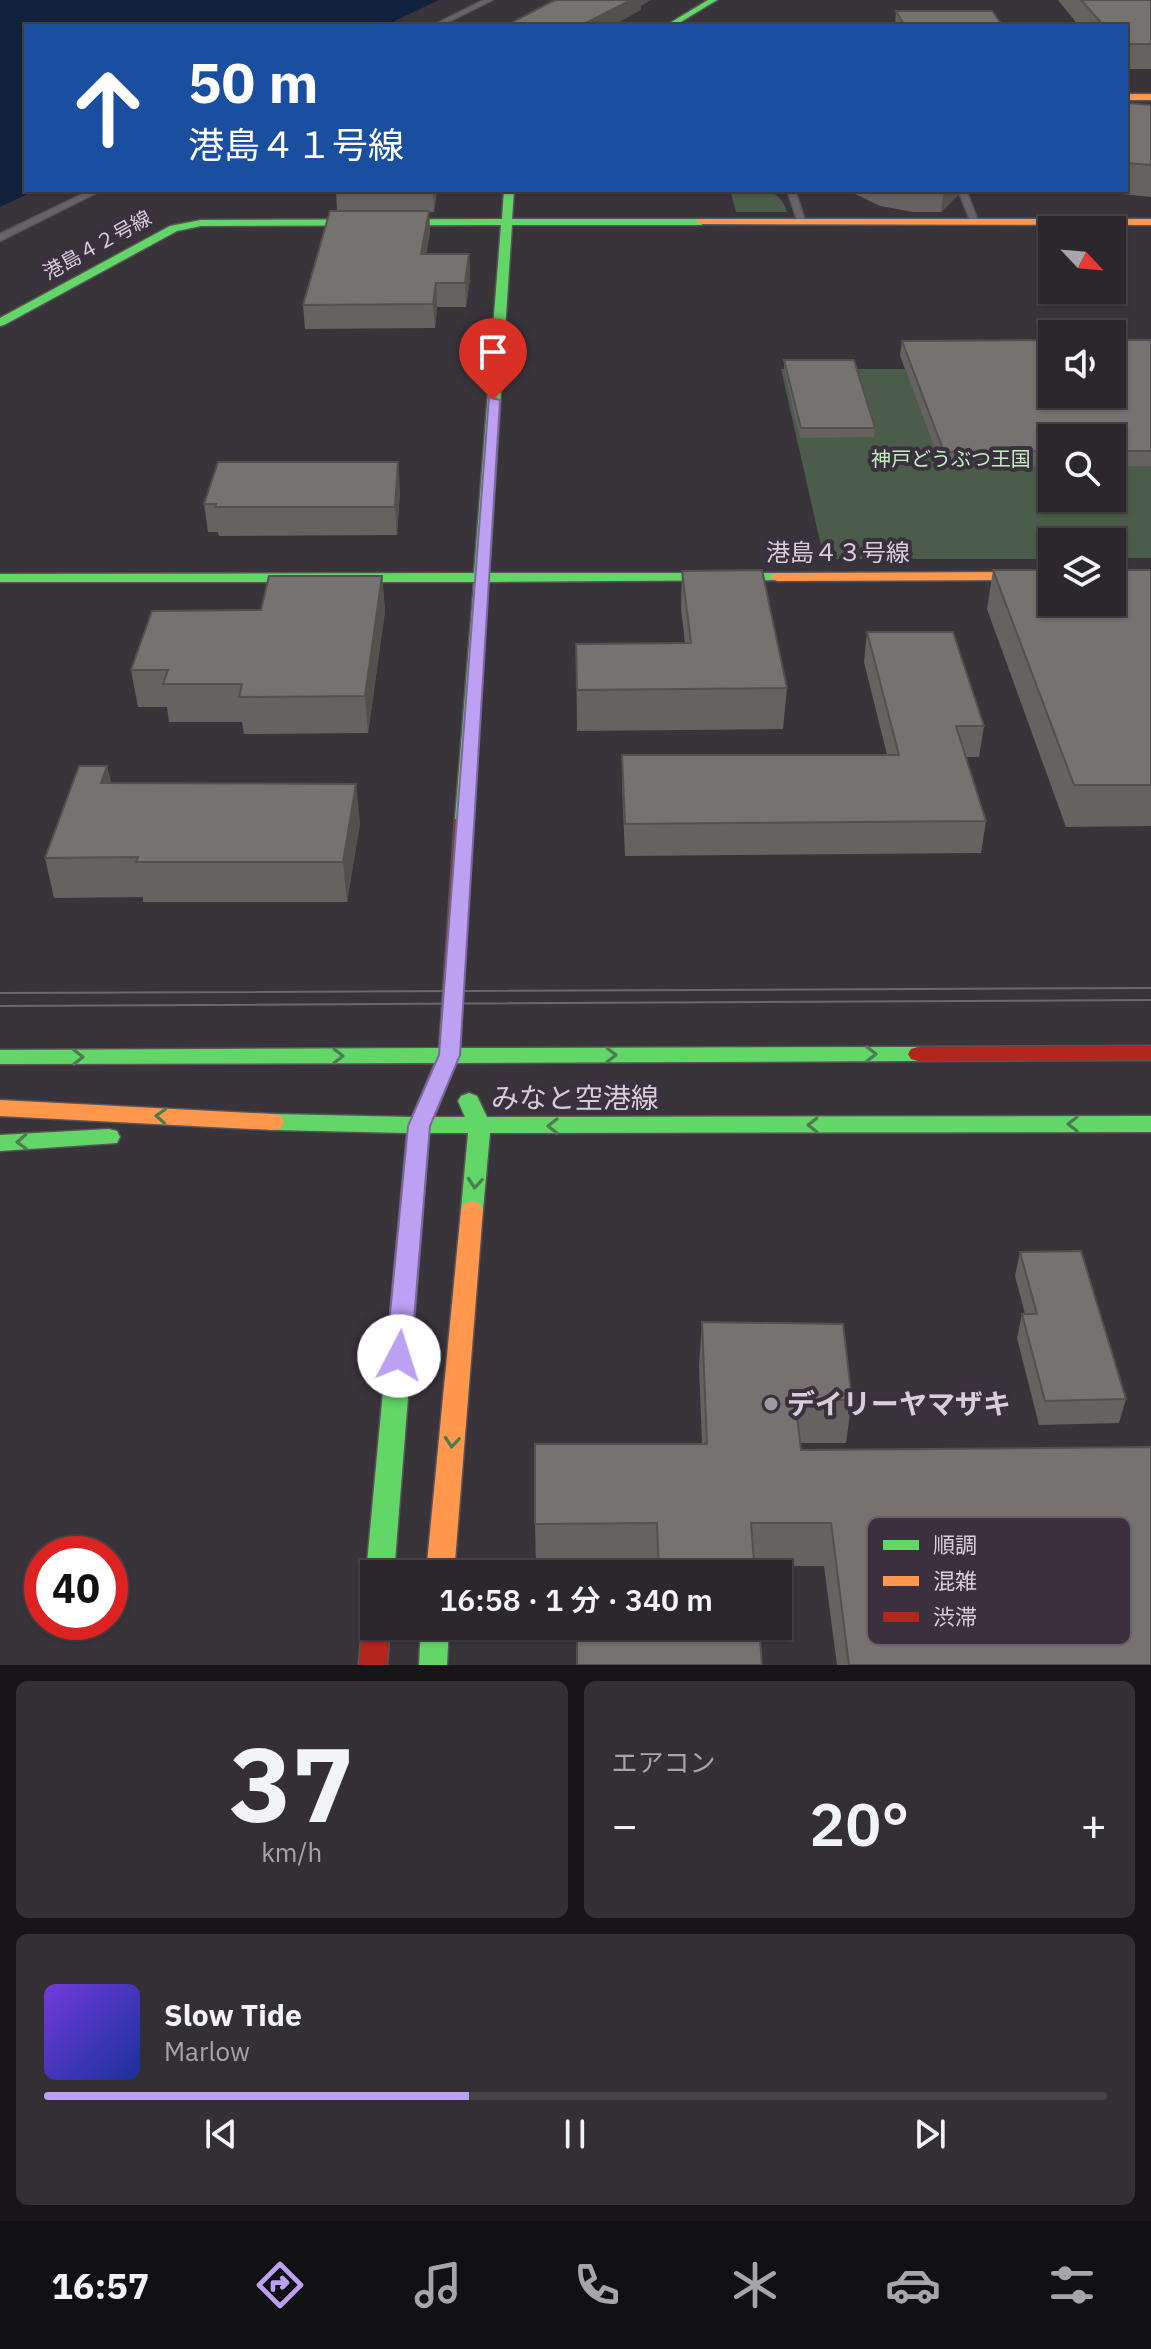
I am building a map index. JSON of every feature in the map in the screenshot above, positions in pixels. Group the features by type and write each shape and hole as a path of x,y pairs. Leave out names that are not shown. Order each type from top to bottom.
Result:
{"street":[{"path":"672,24 713,0"},
{"path":"1128,97 1151,97"},
{"path":"381,1560 419,1126 449,1055 479,577 509,192"},
{"name":"港島４２号線","path":"0,323 174,228 201,223 1151,222"},
{"name":"港島４３号線","path":"479,577 1038,576"},
{"path":"0,578 479,577"},
{"name":"みなと空港線","path":"0,1057 1151,1053"},
{"path":"441,1560 480,1126 449,1055"},
{"name":"みなと空港線","path":"0,1108 323,1125 1151,1124"},
{"path":"153,1135 323,1125"},
{"path":"0,1143 122,1137"},
{"path":"373,1665 375,1640"},
{"path":"433,1665 434,1640"}],"lane":[{"path":"439,24 489,0"},
{"path":"0,235 75,192"},
{"path":"0,235 94,192"},
{"path":"792,192 803,222"},
{"path":"963,192 976,222"}],"green space":[{"path":"731,192 772,192 787,212 736,212"},
{"name":"神戸どうぶつ王国","path":"1038,354 1038,408 1126,408 1126,380 1151,354 1151,558 1126,558 1126,528 1038,528 1038,559 824,559 781,369 905,369 900,355"}],"water":[{"path":"0,0 439,0 388,24 24,24 24,192 32,192 0,207"}],"building":[{"path":"555,0 631,0 584,24 509,24"},
{"path":"1081,0 1151,0 1151,44 1128,44 1128,24 1102,24"},
{"path":"896,11 992,11 1002,24 904,24"},
{"path":"1128,103 1151,105 1151,165 1128,163"},
{"path":"330,211 429,211 421,254 469,254 465,283 436,283 433,304 303,305"},
{"path":"1038,340 1038,408 1126,408 1126,340 1151,340 1151,451 1126,451 1126,424 1038,424 1038,451 944,452 902,341"},
{"path":"784,360 854,360 875,428 801,428"},
{"path":"218,462 398,462 395,507 215,507 216,504 204,504"},
{"path":"762,570 787,688 577,690 576,644 691,643 682,571"},
{"path":"993,570 1038,570 1038,616 1126,616 1126,570 1151,570 1151,785 1074,785"},
{"path":"269,576 382,576 365,696 239,697 242,684 163,684 168,670 131,670 152,611 261,610"},
{"path":"867,632 953,632 984,726 956,726 986,821 625,824 622,755 899,755"},
{"path":"79,766 107,766 101,783 356,784 343,862 136,862 138,857 45,858"},
{"path":"1081,1251 1126,1399 1045,1401 1022,1314 1037,1314 1020,1252"},
{"path":"702,1322 843,1324 852,1400 795,1399 801,1450 1151,1447 1151,1665 849,1665 831,1523 751,1523 754,1560 658,1560 657,1523 535,1524 535,1444 707,1444"},
{"path":"577,1640 760,1640 762,1665 577,1665"}],"tram line":[{"path":"0,993 1151,988"},
{"path":"0,1006 1151,1000"}],"traffic: fast":[{"path":"672,24 713,0"},
{"path":"464,819 509,192"},
{"path":"0,323 174,228 201,223 701,222"},
{"path":"0,578 777,577"},
{"path":"381,1560 419,1126 449,1055 452,1009"},
{"path":"0,1057 918,1054"},
{"path":"469,1101 480,1126 472,1210"},
{"path":"273,1122 323,1125 1151,1124"},
{"path":"0,1143 109,1137"},
{"path":"433,1665 434,1640"}],"traffic: slow":[{"path":"1128,97 1151,97"},
{"path":"701,222 1151,222"},
{"path":"777,577 1038,576"},
{"path":"0,1108 273,1122"},
{"path":"441,1560 472,1210"}],"traffic: jam":[{"path":"452,1009 464,819"},
{"path":"918,1054 1151,1053"},
{"path":"373,1665 375,1640"}],"place":[{"name":"デイリーヤマザキ","path":"771,1404"}],"route":[{"path":"399,1356 419,1126 449,1055 493,400"}]}
